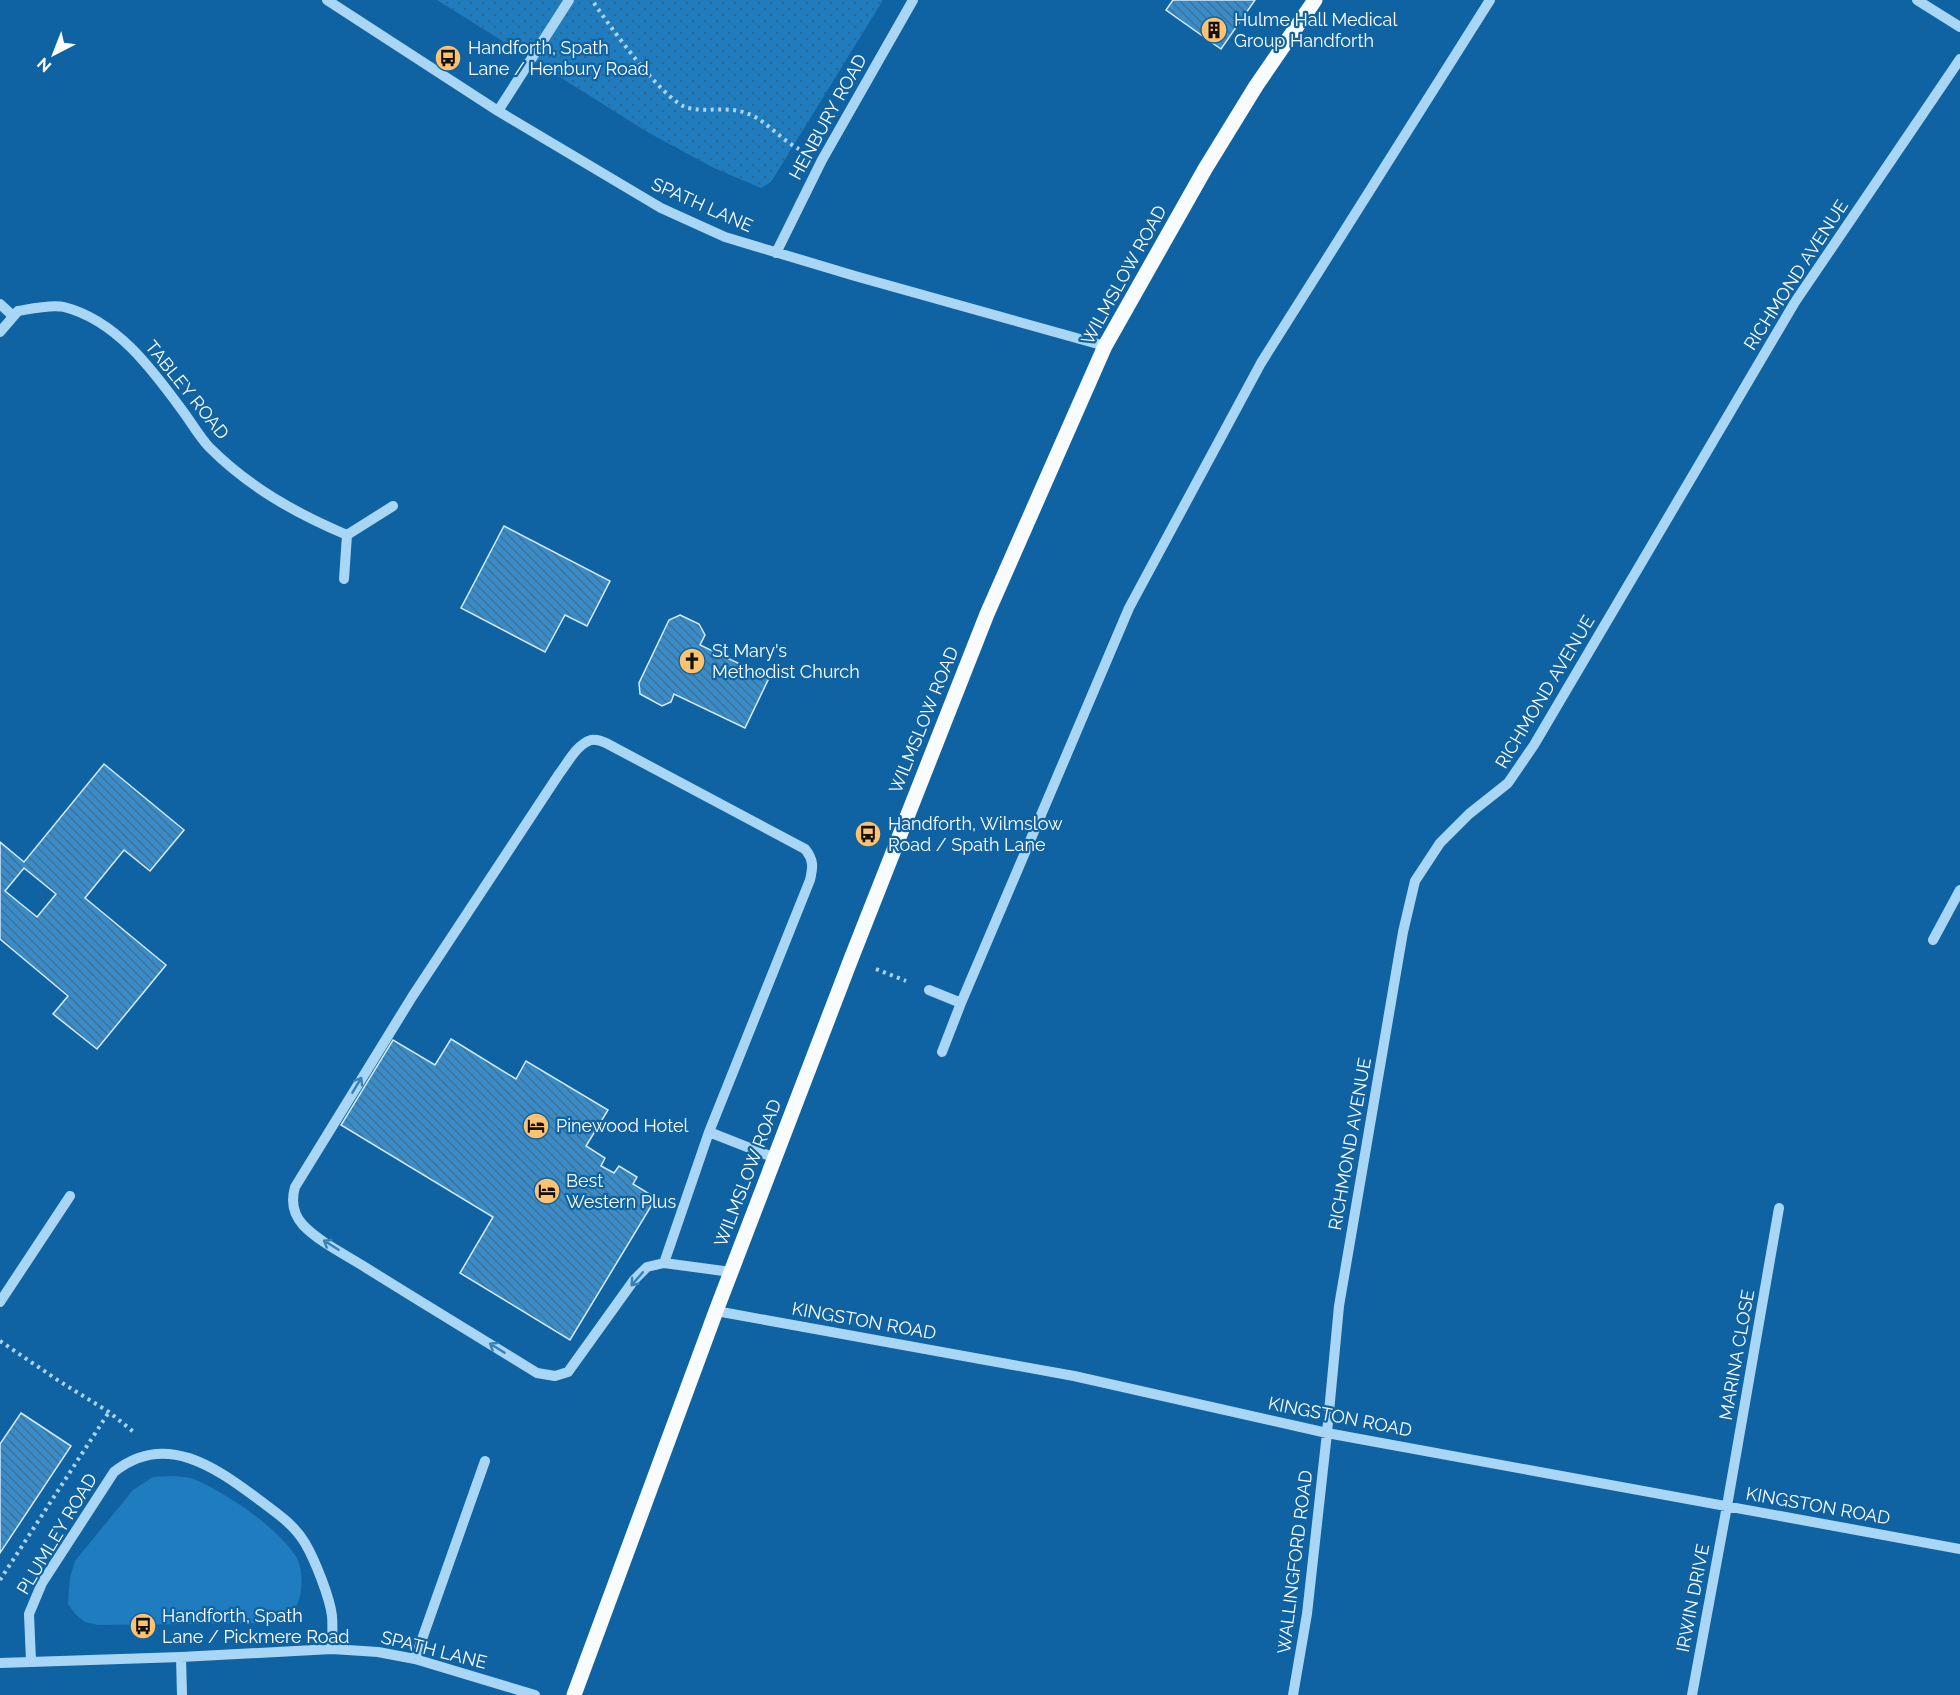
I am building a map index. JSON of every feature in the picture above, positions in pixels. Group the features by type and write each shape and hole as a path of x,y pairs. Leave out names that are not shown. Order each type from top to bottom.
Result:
{"main road":[{"name":"WILMSLOW ROAD","path":"574,1695 716,1311 987,614 1106,345 1205,169 1256,86 1315,0"}],"street":[{"name":"SPATH LANE","path":"327,0 498,111 661,208 725,237 1106,345"},
{"path":"498,111 569,0"},
{"name":"HENBURY ROAD","path":"776,253 822,160 913,0"},
{"path":"942,1052 1129,608 1261,363 1490,0"},
{"path":"1917,0 1960,27"},
{"name":"RICHMOND AVENUE","path":"1327,1433 1339,1306 1403,932 1415,881 1440,843 1469,814 1508,783 1534,745 1795,302 1960,59"},
{"path":"0,304 13,316 0,332"},
{"name":"TABLEY ROAD","path":"13,316 18,311 62,306 95,320 130,347 165,386 208,446 261,491 311,519 347,535"},
{"path":"344,579 347,535 393,506"},
{"path":"664,1263 709,1132 810,880 813,868 812,858 805,849 764,827 606,743 592,740 574,753 559,774 412,997 295,1187 292,1197 295,1214 304,1226 318,1237 537,1373 555,1376 568,1372 634,1280 647,1267 664,1263 731,1272"},
{"path":"1933,940 1960,890"},
{"path":"929,990 961,1003"},
{"path":"709,1132 775,1158"},
{"path":"0,1302 70,1196"},
{"name":"MARINA CLOSE","path":"1727,1506 1779,1208"},
{"name":"KINGSTON ROAD","path":"716,1311 1074,1376 1327,1433 1960,1549"},
{"name":"WALLINGFORD ROAD","path":"1293,1695 1307,1614 1327,1433"},
{"name":"PLUMLEY ROAD","path":"31,1661 29,1614 42,1583 114,1472 126,1463 158,1453 195,1458 225,1475 286,1520 304,1541 318,1568 332,1615 332,1649"},
{"path":"415,1659 485,1461"},
{"name":"IRWIN DRIVE","path":"1692,1695 1727,1506"},
{"name":"SPATH LANE","path":"0,1663 332,1649 378,1652 415,1659 535,1695"},
{"path":"181,1657 182,1695"}],"path":[{"path":"592,0 620,41 665,91 685,107 728,108 754,116 794,146 822,160"},
{"path":"851,959 929,990"},
{"path":"0,1341 109,1412 158,1453"},
{"path":"0,1580 109,1412"}],"shaded area":[{"path":"437,0 883,0 771,182 761,188 714,168 649,133"},
{"path":"174,1476 194,1479 209,1486 250,1512 276,1533 295,1555 300,1568 301,1591 294,1610 287,1617 278,1623 98,1625 85,1622 75,1614 68,1604 70,1577 75,1561 133,1490 153,1477"}],"building":[{"name":"Hulme Hall Medical Group Handforth","path":"1173,0 1255,0 1221,49 1166,10"},
{"path":"504,526 610,581 587,626 565,615 545,652 461,608"},
{"name":"St Mary's Methodist Church","path":"680,615 699,624 705,635 700,645 769,678 745,728 674,694 671,702 662,706 640,694 639,683 669,620"},
{"path":"104,764 184,830 150,871 124,850 85,898 166,965 97,1049 53,1014 68,996 0,939 0,842 24,862","holes":["24,868 56,894 37,917 5,891"]},
{"name":"Best Western Plus","path":"451,1039 516,1079 526,1061 608,1110 586,1146 605,1158 601,1166 614,1173 619,1166 637,1177 633,1184 656,1198 570,1340 460,1273 493,1217 341,1125 393,1040 435,1065"},
{"path":"21,1413 71,1446 0,1553 0,1444"}],"place":[{"name":"Hulme Hall Medical Group Handforth","path":"1214,30"},
{"name":"Handforth, Spath Lane / Henbury Road","path":"448,58"},
{"name":"St Mary's Methodist Church","path":"692,661"},
{"name":"Handforth, Wilmslow Road / Spath Lane","path":"868,834"},
{"name":"Pinewood Hotel","path":"536,1126"},
{"name":"Best Western Plus","path":"547,1191"},
{"name":"Handforth, Spath Lane / Pickmere Road","path":"143,1626"}]}
